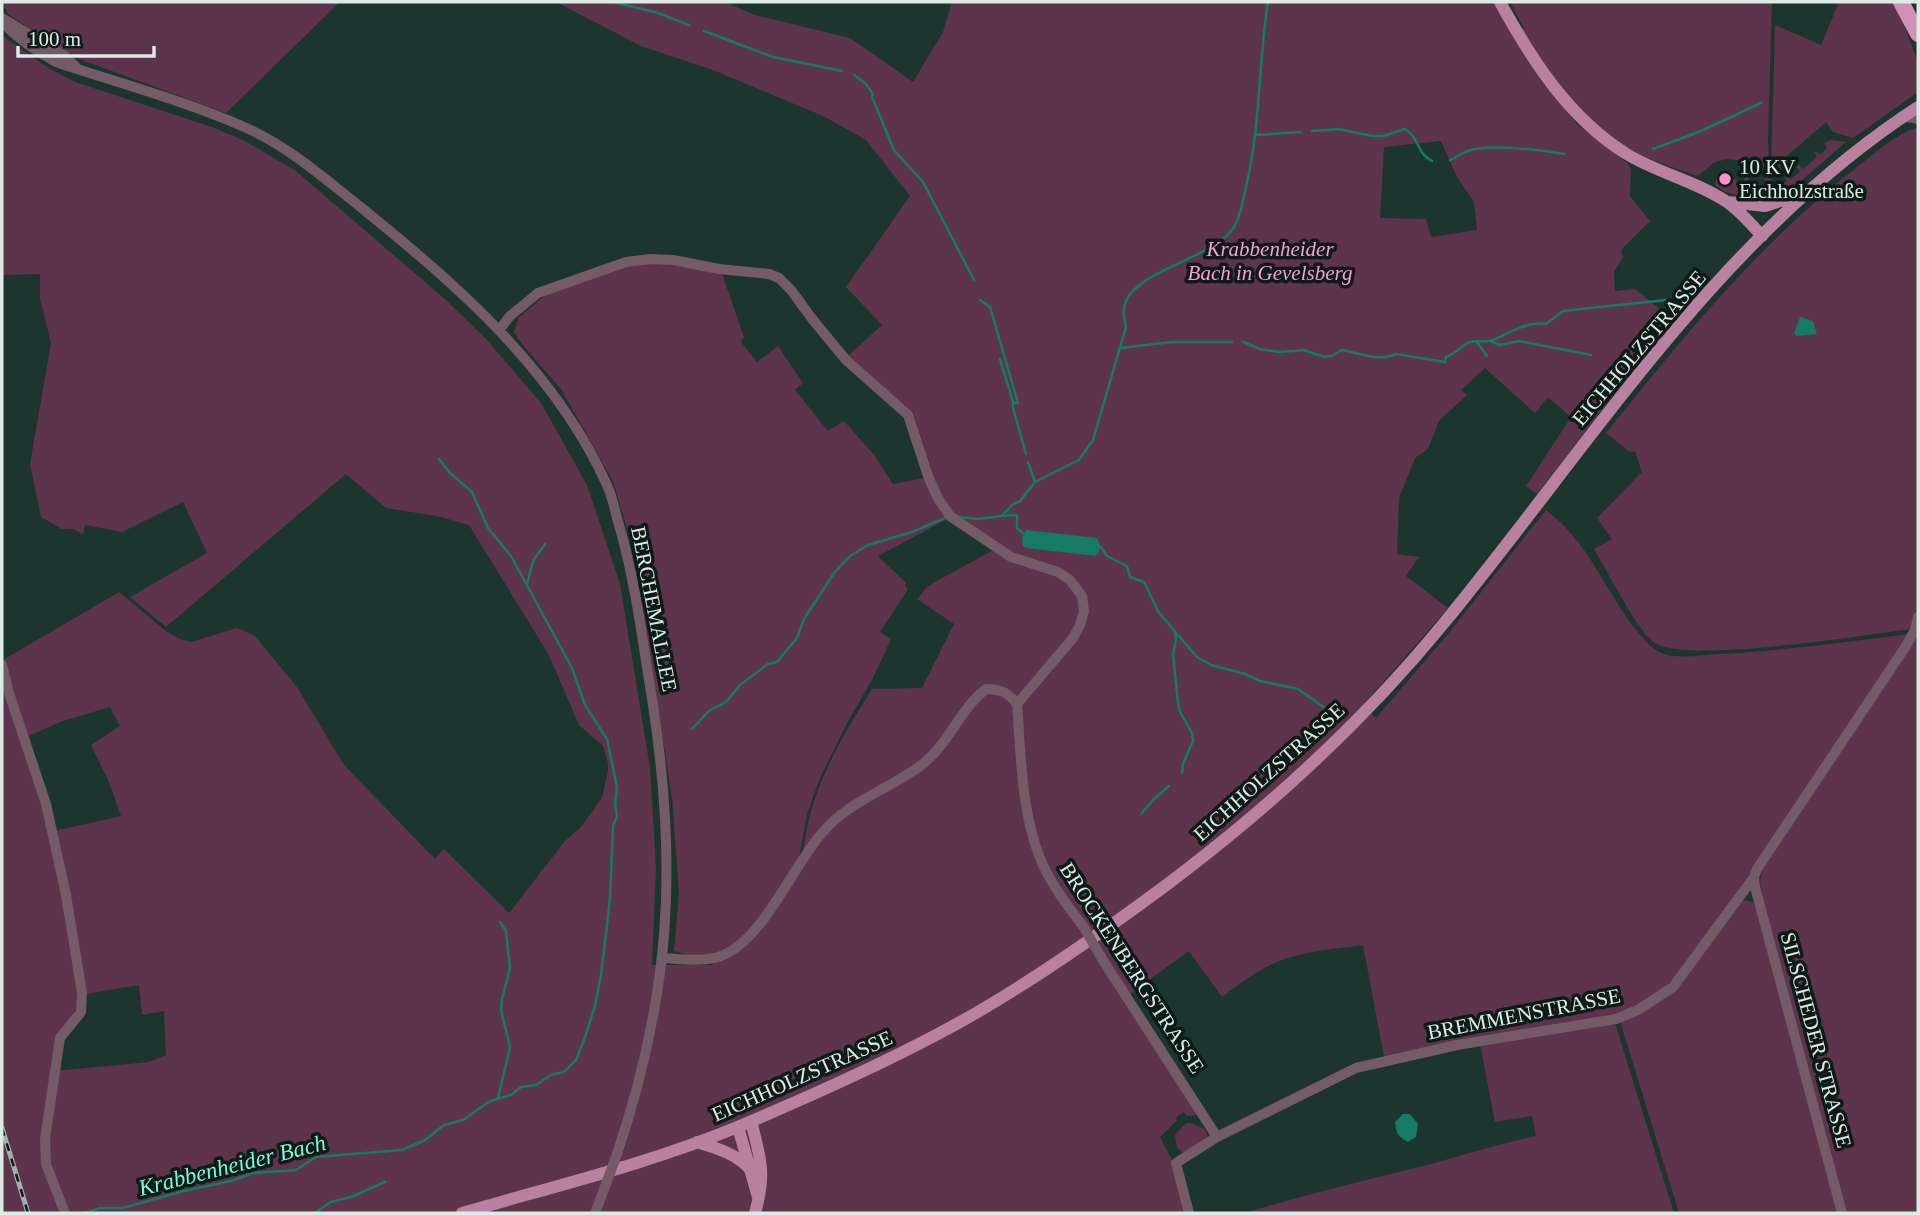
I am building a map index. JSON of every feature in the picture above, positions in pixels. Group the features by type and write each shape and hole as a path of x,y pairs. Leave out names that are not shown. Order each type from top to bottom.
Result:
{"highway":[{"path":"1901,2 1918,34"}],"main road":[{"path":"1500,2 1545,77 1567,105 1590,127 1627,154 1728,202 1765,206 1805,193"},
{"name":"EICHHOLZSTRASSE","path":"462,1213 697,1142 833,1087 938,1034 1005,995 1139,907 1269,804 1351,726 1436,633 1670,337 1762,236 1840,163 1918,107"},
{"path":"1728,202 1762,236"},
{"path":"751,1121 762,1171 762,1188 757,1207"},
{"path":"738,1127 751,1169 757,1207"},
{"path":"697,1142 742,1160 751,1169"}],"street":[{"name":"BERCHEMALLEE","path":"2,20 65,55 78,69 244,127 295,156 428,262 500,329 544,381 573,424 608,487 628,556 653,710 664,794 668,888 663,958 647,1053 617,1154 595,1213"},
{"path":"1903,116 1918,119"},
{"path":"500,329 510,316 538,293 626,262 673,260 769,274 779,278 791,289 846,360 908,415 929,479 950,516 1011,557 1058,572 1070,580 1082,596 1084,611 1073,638 1017,704 1002,690 986,690 971,702 926,762 868,795 835,820 821,834 756,930 740,945 711,959 663,958"},
{"name":"BREMMENSTRASSE","path":"1189,1213 1176,1163 1217,1137 1356,1068 1457,1045 1616,1019 1638,1010 1673,987 1754,877 1906,646 1915,630 1918,617"},
{"path":"2,665 46,804 66,895 82,993 82,1012 60,1038 45,1139 46,1164 65,1213"},
{"name":"BROCKENBERGSTRASSE","path":"1017,704 1024,785 1032,835 1041,860 1217,1137"},
{"name":"SILSCHEDER STRASSE","path":"1754,877 1758,901 1842,1213"}],"green space":[{"path":"2,2 340,2 226,113 71,56 8,14"},
{"name":"Krabbenheider Bach in Gevelsberg","path":"556,2 725,2 755,15 850,38 913,82 943,32 952,2 1495,2 1544,84 1577,124 1631,169 1630,196 1650,221 1621,250 1623,257 1614,272 1615,291 1635,289 1672,319 1537,494 1526,486 1571,417 1548,397 1535,413 1485,368 1461,390 1467,395 1439,421 1428,449 1415,458 1399,498 1397,554 1419,557 1406,576 1448,608 1363,705 1376,718 1448,634 1546,510 1561,522 1585,551 1636,630 1652,647 1664,654 1690,656 1765,651 1909,634 1754,868 1675,979 1644,1002 1616,1015 1384,1057 1363,945 1287,958 1256,973 1222,997 1189,951 1124,998 1198,1115 1187,1116 1184,1112 1176,1117 1177,1120 1160,1137 1174,1164 1186,1213 2,1213 2,673 53,843 73,942 78,1007 59,1035 47,1163 56,1071 149,1062 166,1055 164,1011 142,1015 139,985 86,994 54,831 121,816 109,782 91,745 120,726 110,707 63,721 26,737 3,660 119,592 167,632 180,639 191,642 237,628 255,636 297,687 344,765 435,859 444,849 509,913 602,798 608,763 603,746 579,725 549,655 469,525 437,516 386,508 346,474 166,627 130,597 207,553 183,502 122,532 85,525 83,534 73,529 62,529 41,517 30,464 51,343 40,298 40,274 2,275 2,36 50,69 75,82 212,127 245,141 296,171 447,301 487,340 541,403 587,485 620,584 650,768 656,867 652,965 712,965 718,954 693,956 674,951 679,893 672,798 634,552 613,481 561,389 514,332 519,317 552,290 606,270 650,261 721,271 744,337 741,342 757,362 778,346 803,383 795,390 828,431 844,421 874,455 893,484 930,477 917,432 848,356 882,325 846,287 910,196 866,140 823,116 713,70 641,46","holes":["1441,141 1456,175 1474,202 1477,230 1431,237 1426,219 1380,218 1384,147","949,518 1001,546 933,583 917,599 954,624 922,688 872,689 827,768 814,802 802,857 799,857 807,814 820,778 891,639 880,632 908,589 906,583 878,556"]},
{"path":"1510,2 1772,2 1769,169 1762,163 1726,159 1713,163 1698,176 1658,162 1620,144 1597,127 1565,93 1521,30 1524,28"},
{"path":"1839,2 1895,2 1918,62 1918,92 1853,138 1833,132 1826,122 1781,161 1781,167 1771,168 1775,25 1821,45"},
{"path":"1918,127 1918,604 1911,629 1818,642 1702,651 1673,649 1655,643 1631,614 1594,549 1612,539 1597,518 1642,472 1635,451 1630,452 1606,433 1723,293 1787,228 1878,151"},
{"path":"1831,140 1846,142 1800,182 1771,198 1770,196 1763,200 1754,200 1725,192 1715,185 1717,175 1726,171 1726,177 1743,182 1746,176 1749,176 1748,182 1764,185 1765,178 1772,179 1772,185 1786,182 1785,176 1791,179 1800,172 1797,167 1799,165 1803,169 1817,157 1814,153 1816,151 1820,155 1827,148 1824,143"},
{"path":"1918,632 1918,1213 1845,1213 1764,912 1760,883 1762,869"},
{"path":"1744,900 1754,902 1838,1213 1679,1213 1620,1021 1651,1006 1734,908"},
{"path":"1615,1023 1674,1213 1252,1213 1251,1211 1289,1200 1536,1136 1532,1116 1495,1122 1480,1044"},
{"path":"1190,1123 1205,1129 1208,1137 1184,1153 1177,1148 1175,1135 1185,1124"}],"shaded area":[{"path":"1800,317 1813,321 1817,334 1796,336 1794,333"},
{"path":"1026,530 1097,538 1101,547 1096,556 1026,548 1022,538"},
{"path":"1403,1114 1410,1114 1418,1124 1416,1137 1408,1142 1400,1136 1395,1126 1395,1122"}],"waterway":[{"path":"613,2 655,12 689,25"},
{"name":"Krabbenheider Bach","path":"960,517 978,519 1002,516 1020,501 1035,482 1079,460 1093,440 1126,327 1126,301 1134,290 1146,281 1211,247 1225,238 1234,227 1242,208 1251,164 1268,2"},
{"path":"704,31 773,57 842,71"},
{"path":"854,75 865,83 873,94 894,150 923,182 974,280"},
{"path":"1653,149 1701,131 1761,103"},
{"path":"1312,131 1339,129 1383,136 1405,129 1413,136 1423,154 1432,161"},
{"path":"1257,135 1301,132"},
{"path":"1450,160 1465,152 1487,148 1528,149 1564,154"},
{"path":"980,300 990,307 1018,403 1013,403 1013,408 1026,454"},
{"path":"1243,342 1260,349 1280,352 1303,350 1325,357 1342,350 1376,357 1396,354 1445,362 1446,357 1470,342 1490,341 1525,326 1546,324 1563,311 1666,300"},
{"path":"1492,342 1500,345 1519,341 1591,355"},
{"path":"1121,348 1172,342 1232,342"},
{"path":"1477,342 1487,356"},
{"path":"1000,359 1013,402"},
{"name":"Krabbenheider Bach","path":"85,1213 100,1208 123,1208 254,1173 296,1170 316,1157 402,1150 425,1140 444,1125 463,1120 490,1101 564,1072 576,1060 595,1006 610,899 617,787 607,739 585,705 572,668 511,556 488,528 472,492 449,472 439,459"},
{"path":"1028,462 1035,482"},
{"path":"1001,516 1017,515 1017,528 1024,534"},
{"name":"Krabbenheider Bach","path":"692,729 709,711 726,702 740,685 768,664 777,662 797,638 804,619 834,573 850,556 868,545 912,532 945,518"},
{"path":"527,584 533,561 545,544"},
{"path":"1101,547 1107,556 1127,566 1130,577 1144,582 1159,613 1197,657 1211,665 1260,681 1298,689 1325,708"},
{"path":"1175,632 1173,654 1178,702 1193,741 1182,773"},
{"path":"1142,813 1169,786"},
{"path":"498,1098 510,1047 501,1010 510,968 506,931 500,922"},
{"path":"315,1213 331,1202 351,1197 385,1182"}],"railway":[{"path":"2,1128 28,1213"}],"place":[{"name":"10 KV Eichholzstraße","path":"1725,179"}]}
